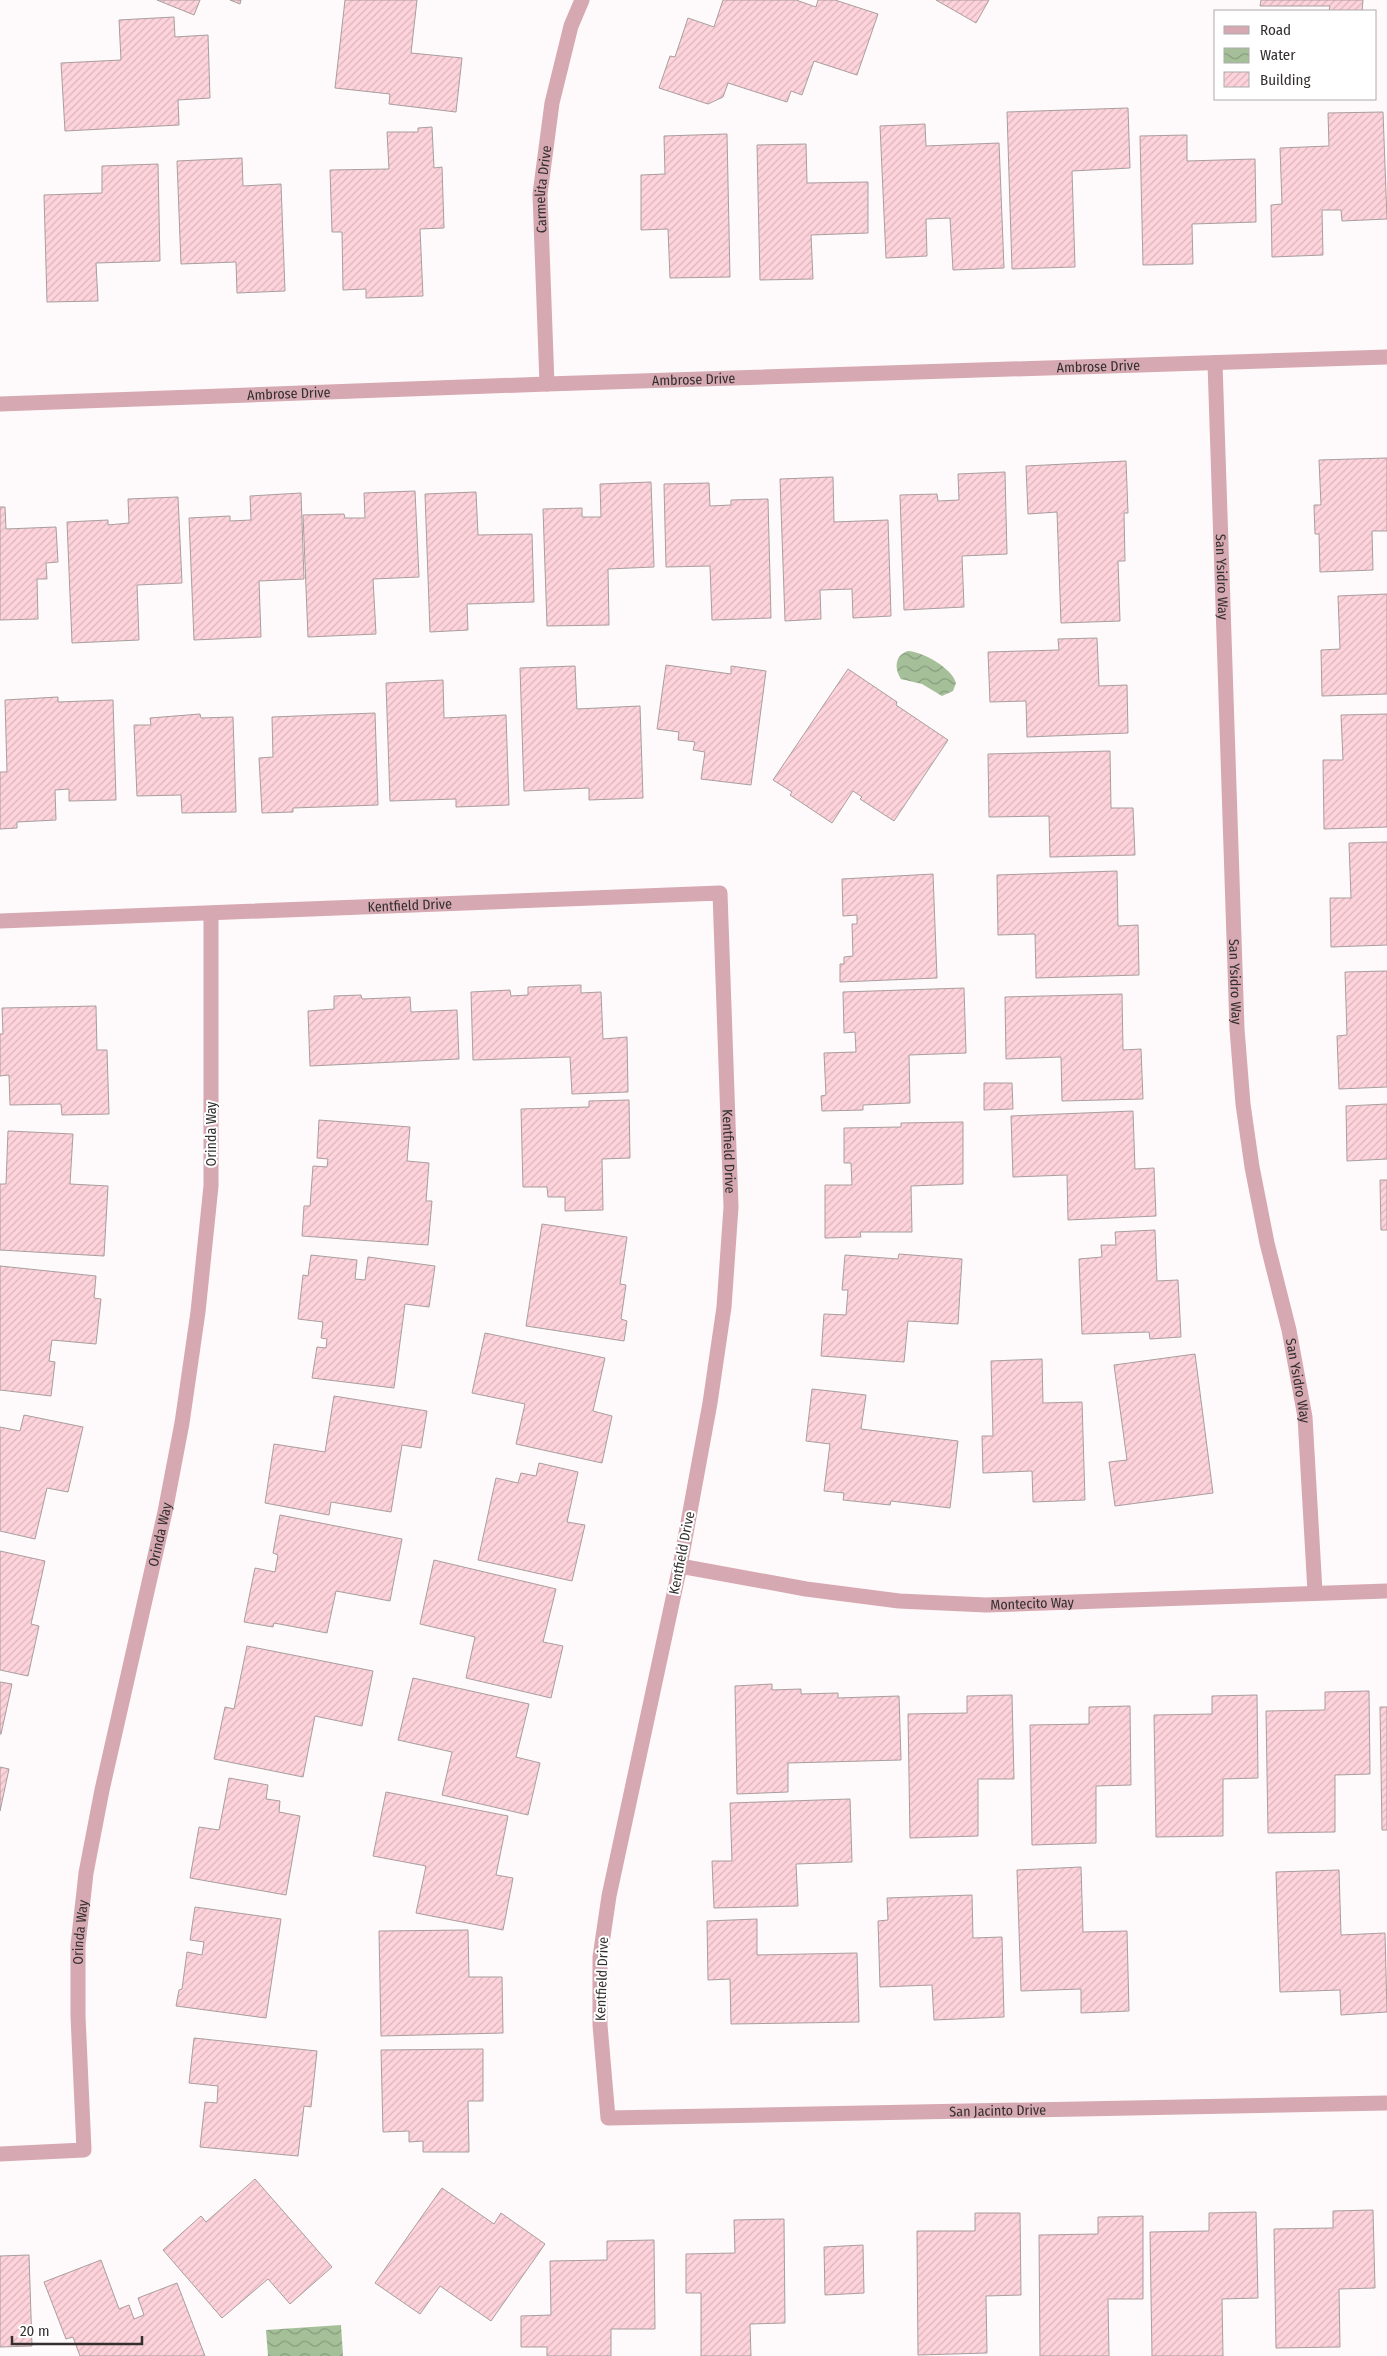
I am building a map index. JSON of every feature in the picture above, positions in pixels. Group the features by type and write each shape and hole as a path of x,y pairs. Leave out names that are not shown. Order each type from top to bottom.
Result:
{"street":[{"name":"Carmelita Drive","path":"548,384 540,194 552,103 571,26 582,0"},
{"name":"Ambrose Drive","path":"0,404 1387,357"},
{"name":"San Ysidro Way","path":"1214,363 1237,1029 1243,1104 1267,1244 1289,1330 1305,1417 1315,1592"},
{"name":"Kentfield Drive","path":"0,922 720,892 731,1207 724,1307 680,1566 658,1673 633,1776 609,1896 602,1948 600,2025 608,2118"},
{"name":"Orinda Way","path":"0,2154 84,2150 78,2016 78,1945 86,1873 102,1790 177,1450 198,1312 210,1186 211,914"},
{"name":"Montecito Way","path":"680,1566 806,1589 899,1601 986,1605 1315,1592 1387,1591"},
{"name":"San Jacinto Drive","path":"608,2118 1387,2103"}],"water":[{"path":"908,651 929,658 949,672 956,683 953,691 942,696 922,684 901,679 897,671 897,662 900,656"},
{"path":"341,2325 343,2356 268,2356 266,2330"}],"building":[{"path":"157,0 200,0 194,15"},
{"path":"230,0 241,0 240,4"},
{"path":"345,0 417,0 411,53 462,58 456,112 389,104 390,94 335,88"},
{"path":"723,0 796,0 816,7 818,0 835,0 878,14 857,75 814,61 802,95 791,91 787,102 728,83 723,97 708,104 659,88 670,56 675,57 688,18 714,27"},
{"path":"936,0 989,0 976,23"},
{"path":"1261,0 1363,0 1362,10 1329,10 1330,6 1260,6"},
{"path":"174,17 175,37 208,35 210,98 178,100 179,125 65,131 61,63 121,60 119,20"},
{"path":"1128,108 1130,168 1072,171 1075,267 1012,269 1007,112"},
{"path":"1383,112 1387,219 1342,221 1341,210 1322,210 1323,255 1272,257 1271,205 1282,204 1280,148 1329,146 1328,113"},
{"path":"925,124 926,146 999,143 1004,268 953,270 950,218 926,219 927,256 886,258 880,126"},
{"path":"432,127 434,168 442,167 444,228 420,229 423,296 366,298 366,289 343,290 342,232 332,232 330,170 389,169 387,132 418,132 418,128"},
{"path":"727,134 730,277 670,278 668,229 641,230 641,175 665,174 664,136"},
{"path":"1187,135 1187,161 1255,159 1256,222 1192,224 1193,264 1143,265 1140,136"},
{"path":"806,144 807,183 868,182 868,233 811,235 813,279 760,280 757,145"},
{"path":"242,158 243,186 281,184 285,291 237,293 236,262 181,264 177,161"},
{"path":"158,164 160,261 96,263 98,301 47,302 44,195 102,193 102,166"},
{"path":"1387,458 1387,531 1372,531 1373,570 1320,572 1319,534 1315,534 1314,505 1321,505 1319,460"},
{"path":"1126,461 1128,513 1124,513 1125,561 1118,561 1120,621 1061,623 1057,512 1028,514 1026,466"},
{"path":"1005,472 1007,554 962,556 964,607 904,610 900,495 937,494 938,501 959,500 958,474"},
{"path":"833,477 834,522 888,520 891,616 853,618 852,589 820,590 821,619 785,621 780,479"},
{"path":"651,482 654,567 608,569 609,625 547,626 543,509 582,508 582,517 601,517 600,484"},
{"path":"709,483 710,506 731,505 731,500 768,499 771,618 712,620 710,566 666,567 664,484"},
{"path":"415,491 419,577 373,579 376,634 308,637 303,515 344,514 345,518 365,518 364,493"},
{"path":"476,492 478,535 532,534 534,602 467,604 468,630 430,632 425,494"},
{"path":"301,493 304,579 259,581 261,637 194,640 189,518 230,516 230,521 251,520 250,496"},
{"path":"178,497 182,583 137,585 139,640 72,643 67,522 108,520 108,525 129,523 128,499"},
{"path":"0,507 5,507 6,529 56,527 58,562 46,563 47,579 37,579 38,619 0,620"},
{"path":"1387,594 1387,694 1322,696 1321,650 1340,649 1338,596"},
{"path":"1097,638 1099,686 1127,685 1128,733 1027,737 1026,701 990,702 988,652 1059,650 1058,639"},
{"path":"666,665 731,674 731,666 766,671 751,785 701,779 705,752 693,750 695,742 678,740 679,732 657,729"},
{"path":"575,666 577,709 640,706 643,798 589,800 589,788 524,791 520,668"},
{"path":"848,669 897,702 896,705 948,740 894,821 860,799 862,797 853,791 832,823 790,795 792,792 773,780"},
{"path":"443,680 444,718 506,715 509,805 456,807 456,799 390,801 386,683"},
{"path":"58,697 58,702 113,700 116,800 69,801 69,789 55,790 56,820 17,822 17,828 0,829 0,772 7,772 5,700"},
{"path":"375,713 378,805 293,808 293,812 262,813 259,758 273,757 272,717"},
{"path":"200,714 201,718 233,717 236,812 182,813 181,795 137,796 134,725 151,725 150,718"},
{"path":"1387,714 1387,827 1324,829 1323,760 1343,760 1341,715"},
{"path":"1110,751 1111,808 1133,808 1135,855 1050,857 1049,816 989,817 988,754"},
{"path":"1387,842 1387,945 1331,947 1330,898 1351,898 1349,843"},
{"path":"1117,871 1118,926 1138,925 1139,975 1036,978 1035,934 998,935 997,875"},
{"path":"933,874 937,978 840,982 840,964 844,964 844,957 853,956 852,924 857,924 857,915 843,916 842,879"},
{"path":"1387,971 1387,1087 1339,1089 1337,1036 1347,1035 1345,972"},
{"path":"581,985 581,993 601,992 603,1039 627,1037 628,1092 572,1094 570,1057 473,1060 471,992 510,990 511,996 528,995 528,987"},
{"path":"964,988 966,1053 909,1055 910,1103 863,1105 863,1110 822,1111 821,1096 826,1095 824,1053 856,1052 855,1032 844,1033 843,992"},
{"path":"1122,994 1123,1050 1141,1049 1143,1099 1062,1101 1061,1057 1006,1059 1005,997"},
{"path":"361,995 362,999 410,997 411,1012 457,1010 459,1059 310,1066 308,1011 334,1009 334,996"},
{"path":"96,1006 97,1050 107,1050 109,1114 62,1115 61,1104 10,1105 9,1075 0,1076 0,1034 3,1034 2,1008"},
{"path":"984,1083 1012,1083 1013,1109 984,1110"},
{"path":"629,1100 630,1158 602,1159 603,1210 565,1211 565,1197 548,1197 547,1187 523,1187 521,1109 589,1107 589,1101"},
{"path":"1387,1104 1387,1159 1347,1161 1346,1106"},
{"path":"1133,1111 1135,1169 1154,1168 1156,1216 1068,1220 1067,1175 1013,1177 1011,1116"},
{"path":"319,1120 410,1127 407,1161 429,1163 426,1201 432,1201 428,1245 302,1236 304,1206 310,1206 313,1166 327,1167 328,1159 317,1158"},
{"path":"963,1122 963,1184 911,1186 912,1232 860,1232 861,1237 825,1238 825,1185 852,1185 851,1163 844,1163 844,1128 901,1127 901,1123"},
{"path":"8,1131 73,1134 70,1184 108,1186 104,1256 0,1250 0,1184 6,1184"},
{"path":"1380,1180 1387,1180 1387,1230 1381,1230"},
{"path":"542,1224 627,1237 620,1284 626,1285 621,1319 627,1321 624,1341 526,1326"},
{"path":"1155,1230 1157,1281 1178,1280 1181,1337 1150,1339 1149,1332 1082,1334 1079,1259 1102,1257 1101,1245 1116,1245 1115,1232"},
{"path":"899,1254 962,1259 958,1324 908,1321 904,1362 821,1356 824,1314 846,1315 848,1290 842,1290 845,1255 898,1259"},
{"path":"311,1255 357,1260 355,1279 365,1280 368,1257 435,1266 429,1307 405,1304 394,1388 312,1378 317,1347 326,1348 327,1339 321,1338 323,1322 298,1319 303,1275 308,1276"},
{"path":"0,1266 96,1276 94,1298 101,1299 96,1344 52,1340 49,1361 55,1362 51,1396 0,1390"},
{"path":"485,1333 605,1358 593,1411 612,1416 602,1463 516,1444 525,1404 472,1393"},
{"path":"1195,1354 1213,1493 1115,1506 1109,1462 1127,1460 1114,1365"},
{"path":"1042,1359 1043,1403 1082,1402 1085,1500 1033,1502 1032,1471 983,1473 982,1436 993,1436 991,1361"},
{"path":"812,1389 866,1395 861,1429 958,1441 950,1508 891,1501 890,1505 843,1500 844,1493 824,1491 830,1444 806,1441"},
{"path":"334,1396 427,1411 421,1448 402,1445 391,1512 331,1502 329,1515 265,1503 274,1444 325,1452"},
{"path":"24,1415 83,1427 68,1492 47,1488 35,1539 0,1531 0,1427 20,1431"},
{"path":"539,1463 578,1472 567,1522 585,1525 572,1581 478,1560 496,1478 518,1483 521,1473 536,1476"},
{"path":"280,1515 402,1539 390,1601 336,1591 327,1633 274,1623 273,1627 244,1622 255,1568 275,1572 278,1555 273,1553"},
{"path":"0,1551 45,1561 31,1624 39,1626 28,1676 0,1670"},
{"path":"434,1560 556,1589 543,1642 563,1646 551,1698 466,1678 475,1637 420,1624"},
{"path":"247,1646 373,1671 362,1726 315,1716 303,1777 214,1759 225,1707 234,1709"},
{"path":"413,1678 529,1704 516,1757 540,1763 528,1815 442,1795 452,1752 398,1740"},
{"path":"0,1682 12,1684 1,1734 0,1734"},
{"path":"772,1684 772,1690 801,1689 801,1694 838,1693 838,1698 899,1696 901,1760 788,1763 788,1792 737,1794 735,1686"},
{"path":"1369,1691 1370,1774 1335,1775 1335,1832 1268,1833 1266,1711 1325,1710 1325,1692"},
{"path":"1012,1695 1014,1779 978,1779 978,1836 910,1838 908,1714 967,1713 967,1696"},
{"path":"1257,1695 1258,1778 1223,1779 1223,1836 1156,1837 1154,1715 1212,1714 1212,1696"},
{"path":"1130,1706 1131,1785 1096,1786 1096,1843 1032,1845 1030,1725 1089,1724 1089,1707"},
{"path":"1380,1707 1387,1707 1387,1830 1382,1830"},
{"path":"0,1767 9,1769 0,1811"},
{"path":"229,1778 268,1785 266,1799 280,1801 279,1812 300,1816 286,1895 190,1878 199,1827 219,1830"},
{"path":"386,1792 508,1816 496,1875 513,1878 503,1930 416,1913 426,1866 373,1856"},
{"path":"850,1799 852,1862 796,1864 798,1906 714,1908 712,1861 732,1861 730,1803"},
{"path":"1081,1867 1083,1932 1127,1931 1129,2011 1081,2013 1081,1989 1021,1991 1017,1870"},
{"path":"1339,1870 1341,1935 1385,1933 1387,2012 1341,2015 1340,1990 1280,1992 1276,1872"},
{"path":"972,1895 973,1938 1002,1937 1004,2017 934,2020 932,1985 880,1987 878,1921 888,1920 887,1898"},
{"path":"195,1907 281,1919 266,2018 176,2006 179,1990 182,1989 187,1952 202,1955 204,1942 190,1940"},
{"path":"757,1919 757,1955 857,1953 859,2022 731,2024 730,1979 708,1980 707,1921"},
{"path":"468,1930 469,1977 502,1977 503,2033 381,2036 379,1931"},
{"path":"194,2038 317,2051 311,2107 304,2106 298,2156 200,2147 205,2102 217,2103 218,2086 189,2083"},
{"path":"483,2049 483,2101 468,2101 469,2152 423,2152 423,2141 409,2142 409,2131 383,2132 381,2050"},
{"path":"255,2179 332,2267 290,2304 268,2279 222,2318 163,2250 201,2216 206,2222"},
{"path":"442,2188 494,2224 501,2213 545,2244 491,2321 440,2286 420,2314 375,2283"},
{"path":"1373,2210 1375,2288 1339,2289 1340,2347 1276,2348 1274,2229 1333,2228 1333,2211"},
{"path":"1256,2212 1258,2298 1222,2299 1223,2356 1152,2356 1150,2232 1209,2231 1209,2213"},
{"path":"975,2213 1020,2213 1021,2295 986,2296 987,2353 918,2355 917,2231 975,2231"},
{"path":"1143,2216 1143,2299 1108,2299 1109,2356 1040,2356 1039,2235 1098,2234 1098,2217"},
{"path":"784,2219 785,2323 750,2324 751,2356 701,2356 701,2293 686,2293 686,2254 735,2253 734,2220"},
{"path":"654,2240 655,2329 611,2329 611,2356 547,2356 547,2347 521,2347 521,2316 551,2315 550,2261 607,2260 607,2241"},
{"path":"863,2245 864,2293 825,2295 824,2247"},
{"path":"29,2255 32,2346 0,2347 0,2256"},
{"path":"101,2260 119,2309 129,2305 134,2319 144,2315 138,2298 177,2283 205,2356 80,2356 73,2337 66,2339 44,2282"}]}
